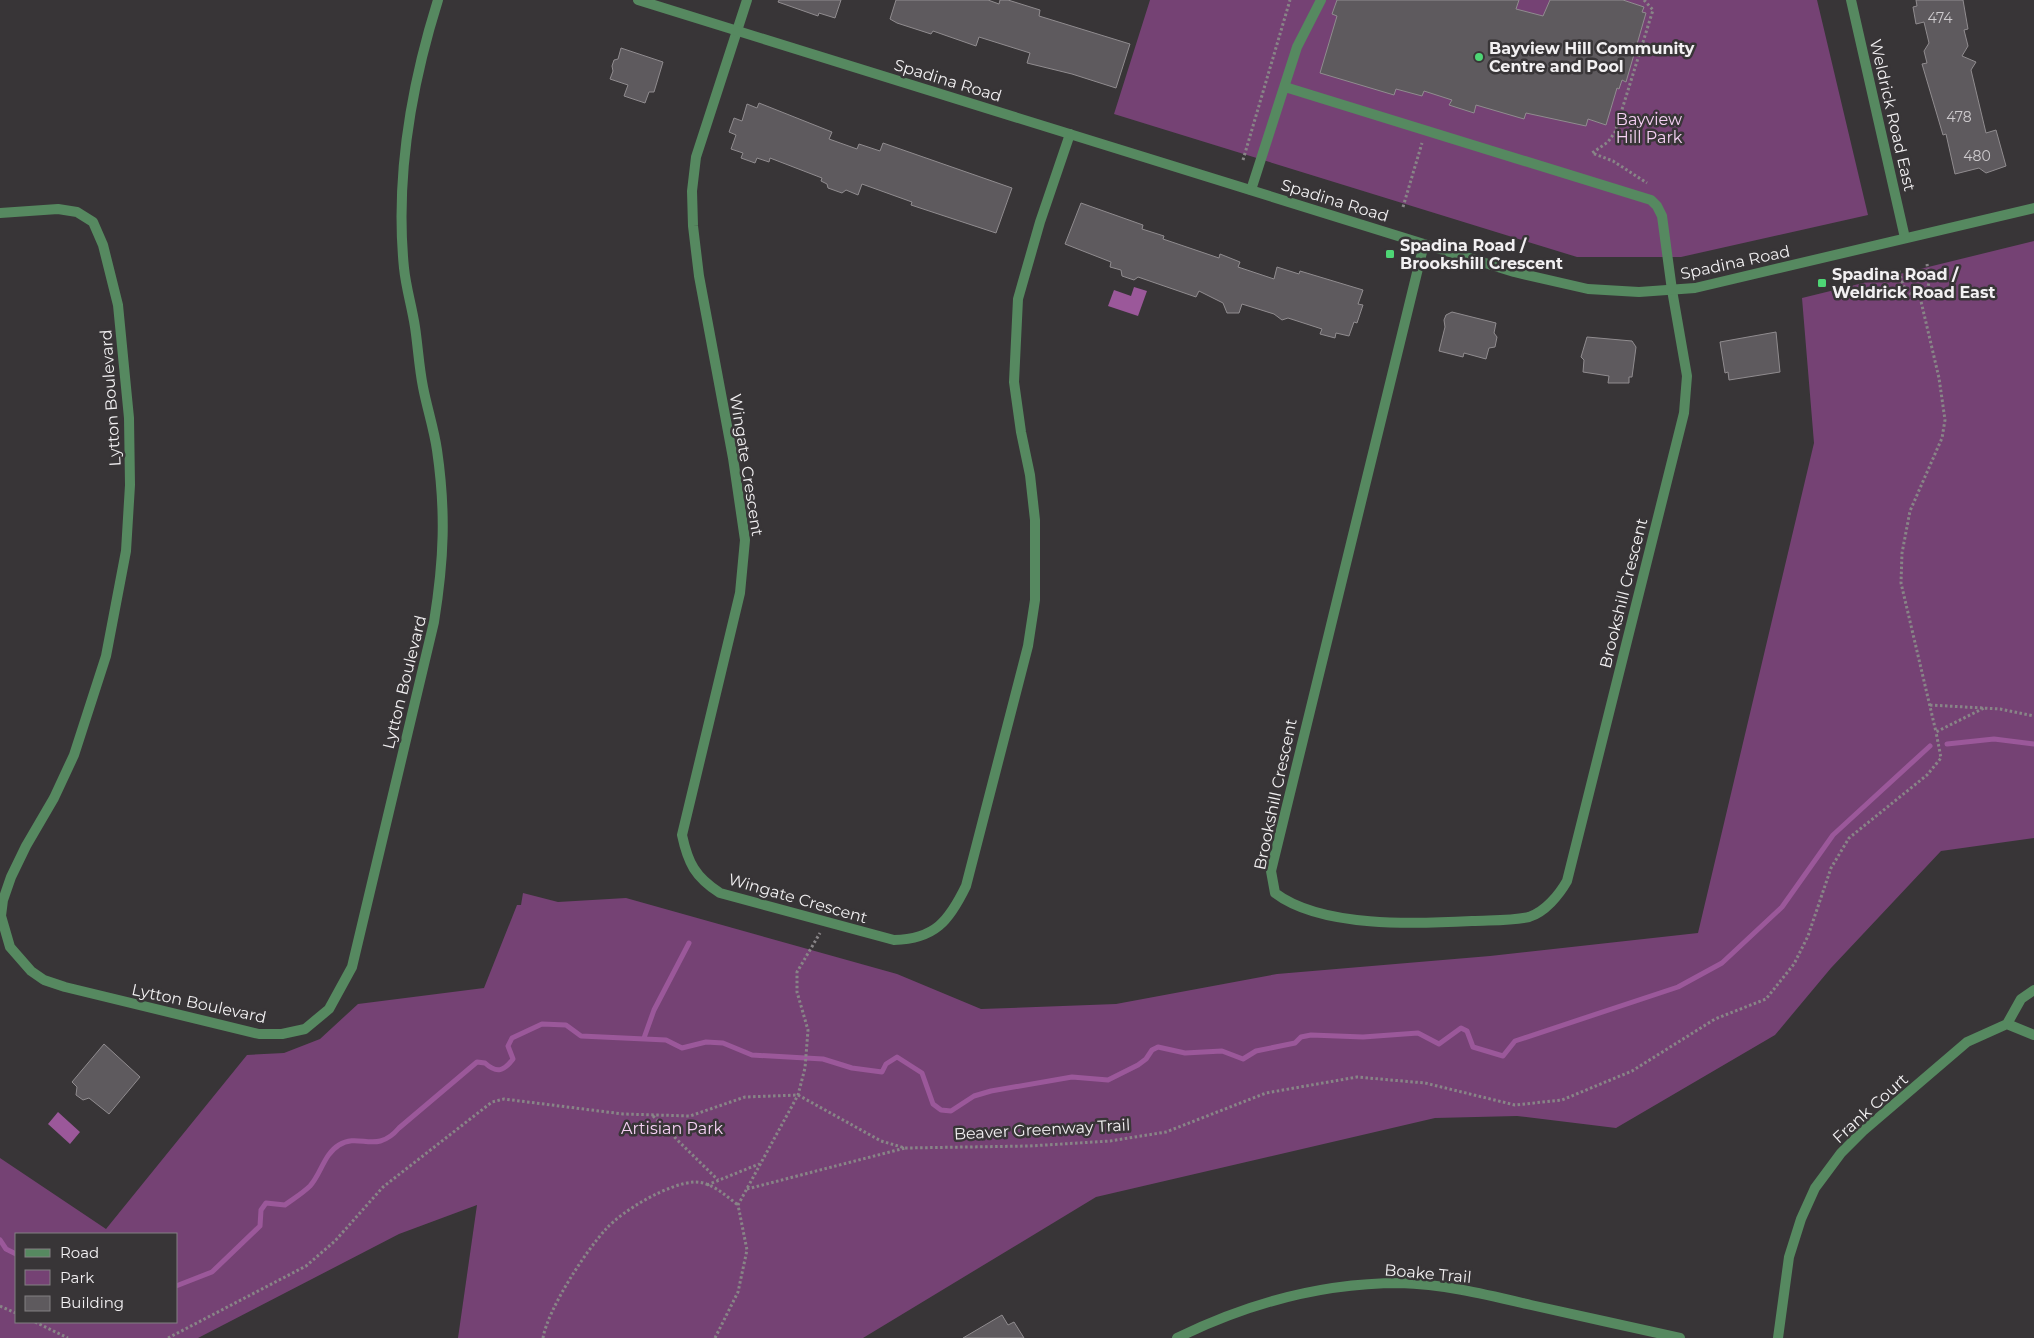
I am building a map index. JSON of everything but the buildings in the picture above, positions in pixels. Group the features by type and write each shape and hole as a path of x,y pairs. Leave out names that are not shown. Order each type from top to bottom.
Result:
{"street":[{"name":"Lytton Boulevard","path":"0,214 58,209 77,212 92,222 103,244 118,305 129,418 130,485 126,551 106,656 74,754 54,798 26,846 3,900 1,916 10,947 31,971 44,980 65,987 259,1034 282,1034 305,1029 329,1008 352,967 434,622 440,584 444,545 437,448 422,386 415,327 404,269 401,200 404,149 421,58 438,0"},
{"name":"Spadina Road","path":"638,0 1424,244 1569,286 1639,292 1695,288 2034,208"},
{"name":"Wingate Crescent","path":"747,0 696,157 692,191 693,226 699,276 733,458 745,540 740,593 682,835 688,861 706,884 720,893 894,940 911,939 937,928 953,912 966,886 1028,646 1035,600 1037,554 1034,511 1014,382 1018,299 1040,222 1070,134"},
{"path":"1251,190 1297,47 1321,0"},
{"name":"Weldrick Road East","path":"1851,0 1905,238"},
{"name":"Brookshill Crescent","path":"1285,87 1650,200 1657,206 1662,216 1672,290 1687,376 1684,413 1627,634 1574,861 1567,881 1557,897 1530,916 1421,924 1356,920 1298,907 1286,902 1275,893 1271,871 1424,244"},
{"path":"2034,990 2021,998 2007,1024 2034,1035"},
{"name":"Frank Court","path":"1778,1338 1789,1257 1801,1219 1816,1188 1841,1153 1863,1131 1967,1042 2007,1024"},
{"name":"Boake Trail","path":"1177,1338 1216,1319 1285,1296 1361,1284 1402,1283 1466,1290 1680,1338"}],"path":[{"path":"1243,160 1290,0"},
{"path":"1644,0 1653,10 1616,132 1608,142 1592,153 1613,161 1653,187"},
{"path":"1403,207 1425,130"},
{"path":"1899,271 1904,289 1910,294 1920,297 1927,292 1930,283 1927,264"},
{"name":"Beaver Greenway Trail","path":"798,1095 881,1141 905,1148 1030,1146 1110,1141 1166,1132 1266,1093 1357,1078 1425,1083 1515,1105 1562,1100 1632,1071 1715,1019 1766,999 1797,957 1808,936 1831,868 1849,838 1927,774 1941,758 1901,584 1902,553 1910,511 1942,438 1945,420 1939,378 1920,297"},
{"path":"1930,705 2000,709 2034,716"},
{"path":"1936,732 1984,708"},
{"path":"715,1338 738,1292 747,1250 738,1205 798,1095 805,1068 808,1030 796,992 797,972 826,922"},
{"path":"168,1338 306,1266 335,1241 383,1187 492,1102 504,1099 622,1114 690,1116 745,1097 798,1095"},
{"path":"652,1115 718,1180"},
{"path":"747,1189 905,1148"},
{"path":"707,1185 760,1164"},
{"path":"543,1338 562,1292 606,1229 640,1202 678,1186 696,1182 712,1186 738,1205"},
{"path":"0,1306 15,1313"},
{"path":"37,1323 68,1338"}],"green space":[{"name":"Bayview Hill Park","path":"1150,0 1817,0 1868,215 1681,257 1577,257 1114,114"},
{"name":"Artisian Park","path":"2034,241 2034,838 1941,851 1831,968 1775,1035 1616,1128 1517,1116 1435,1118 1096,1197 863,1338 458,1338 477,1205 399,1234 198,1338 0,1338 0,1158 106,1229 247,1055 284,1053 320,1039 358,1004 484,988 517,905 521,905 523,893 558,902 626,898 897,974 981,1009 1116,1004 1277,974 1490,956 1698,933 1814,443 1802,298"}],"shaded area":[{"path":"1134,287 1147,291 1138,316 1108,306 1114,290 1131,296"},
{"path":"58,1112 80,1132 70,1144 48,1124"}],"waterway":[{"path":"1947,744 1994,739 2034,744"},
{"path":"178,1285 212,1272 260,1226 261,1210 266,1203 285,1205 304,1191 314,1181 326,1159 339,1145 354,1141 375,1142 391,1136 477,1062 485,1063 497,1070 507,1066 513,1059 508,1046 512,1038 542,1024 566,1025 581,1036 666,1040 682,1048 706,1042 723,1043 752,1055 823,1059 852,1068 882,1072 886,1064 897,1057 922,1073 933,1104 941,1110 951,1111 974,1096 991,1091 1072,1077 1108,1080 1138,1065 1146,1059 1152,1050 1158,1047 1185,1053 1222,1051 1243,1059 1256,1051 1295,1043 1301,1037 1311,1035 1363,1037 1418,1033 1439,1044 1461,1028 1467,1031 1473,1047 1503,1056 1515,1041 1678,987 1722,963 1782,907 1833,835 1930,746"},
{"path":"644,1038 654,1010 689,943"},
{"path":"0,1240 6,1249 15,1254"}],"place":[{"name":"Bayview Hill Community Centre and Pool","path":"1479,57"},
{"name":"Spadina Road / Brookshill Crescent","path":"1390,254"},
{"name":"Spadina Road / Weldrick Road East","path":"1822,283"}]}
